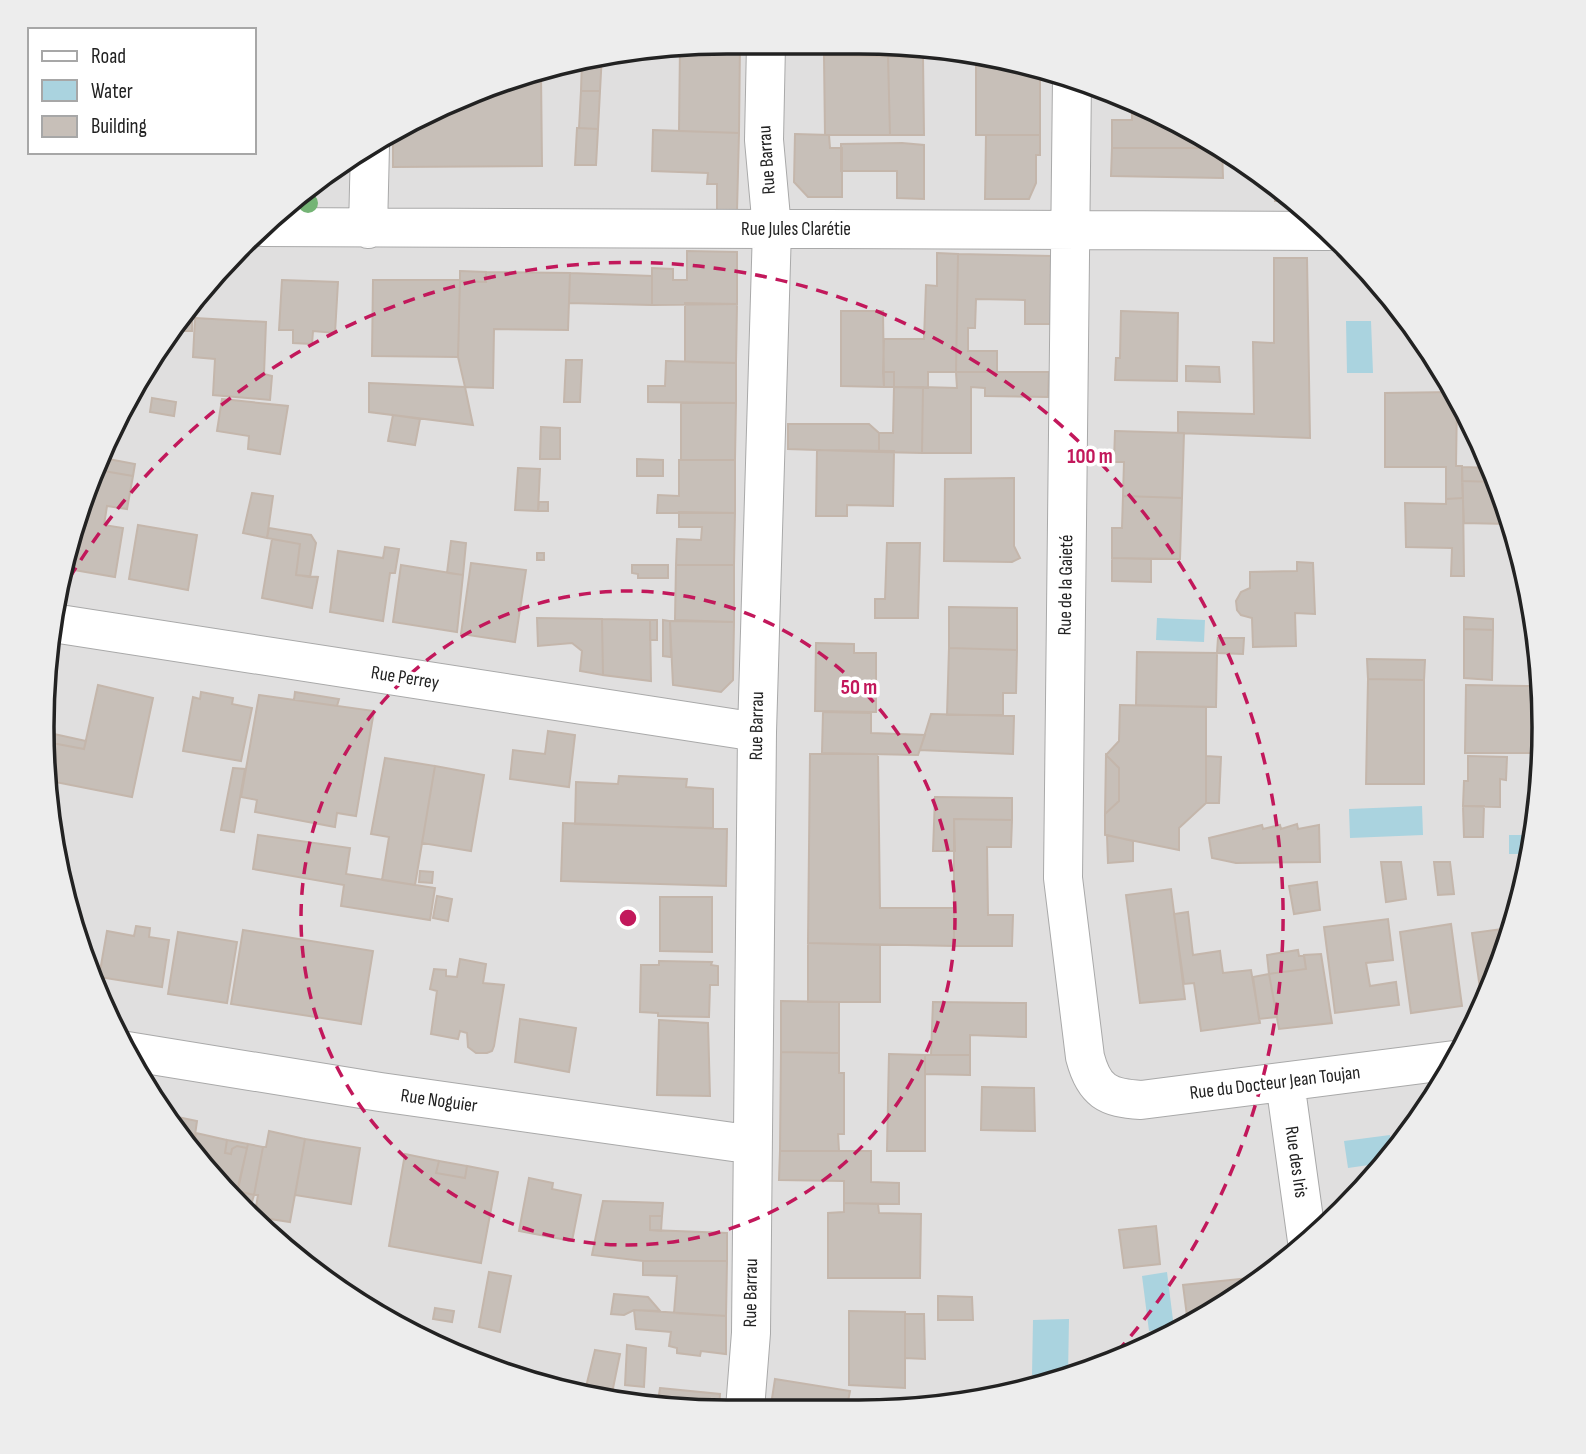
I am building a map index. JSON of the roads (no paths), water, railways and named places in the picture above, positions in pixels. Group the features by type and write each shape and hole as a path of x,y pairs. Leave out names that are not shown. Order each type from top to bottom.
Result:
{"street":[{"name":"Rue Barrau","path":"746,1400 751,1333 757,732 772,229 764,140 766,54"},
{"name":"Rue de la Gaieté","path":"1072,89 1063,878 1085,1057 1090,1073 1099,1086"},
{"path":"368,229 370,157"},
{"name":"Rue Jules Clarétie","path":"276,227 1314,231"},
{"name":"Rue Perrey","path":"62,624 757,732"},
{"name":"Rue Noguier","path":"139,1053 380,1092 733,1142 752,1142"},
{"name":"Rue du Docteur Jean Toujan","path":"1099,1086 1116,1098 1141,1100 1443,1061"},
{"name":"Rue des Iris","path":"1285,1082 1306,1231"}],"water":[{"path":"1346,321 1371,321 1373,373 1347,373"},
{"path":"1157,618 1205,620 1204,642 1156,640"},
{"path":"1422,806 1423,835 1350,838 1349,809"},
{"path":"1509,835 1523,835 1520,854 1509,854"},
{"path":"1390,1135 1391,1140 1370,1165 1348,1168 1344,1141"},
{"path":"1167,1272 1173,1321 1157,1330 1149,1331 1142,1276"},
{"path":"1069,1319 1068,1366 1032,1375 1033,1320"}]}
